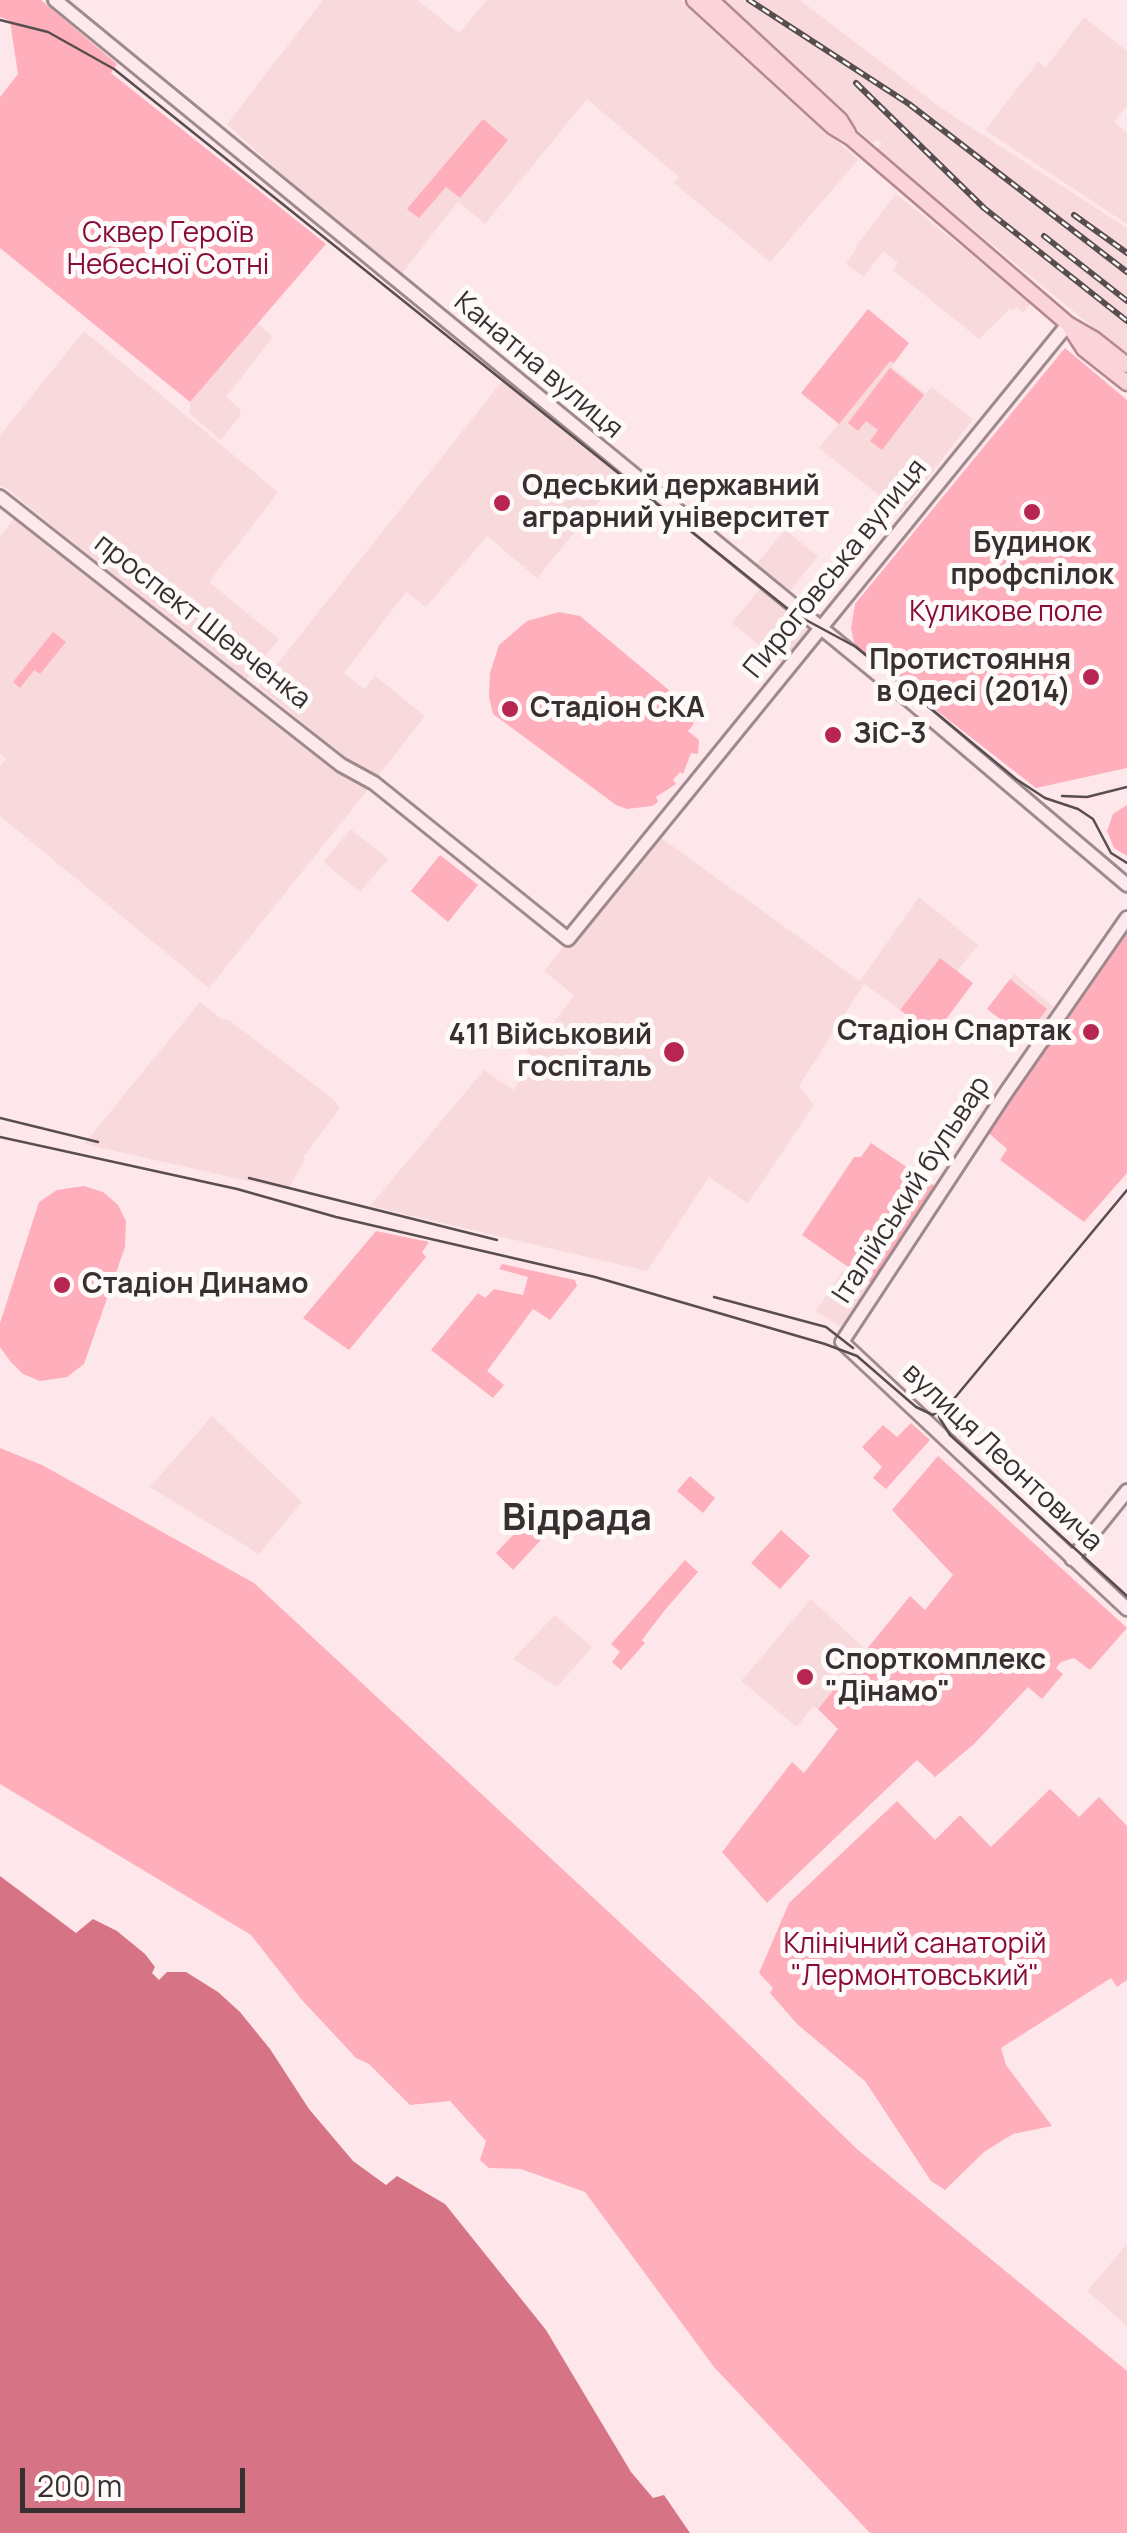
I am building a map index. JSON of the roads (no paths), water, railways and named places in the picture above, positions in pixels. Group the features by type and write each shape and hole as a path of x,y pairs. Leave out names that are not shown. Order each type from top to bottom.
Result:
{"main road":[{"name":"Канатна вулиця","path":"55,0 985,763 1127,885"},
{"path":"694,0 833,127 851,138 1068,324 1094,338 1127,365"},
{"path":"711,0 840,120 851,138"},
{"name":"Пироговська вулиця","path":"568,939 1068,324"},
{"path":"1068,324 1084,349 1127,383"},
{"name":"проспект Шевченка","path":"0,497 341,764 374,783 568,939"},
{"name":"Італійський бульвар","path":"842,1342 1127,918"},
{"name":"вулиця Леонтовича","path":"842,1342 1127,1609"},
{"path":"1072,1559 1127,1491"}],"tram line":[{"path":"0,20 48,32 114,69 793,613 856,647 1016,779 1045,798 1078,809 1093,819 1111,853 1127,863"},
{"path":"1062,796 1087,797 1127,787"},
{"path":"0,1118 98,1142"},
{"path":"0,1137 237,1189 336,1217 595,1277 825,1344 857,1356 916,1407 933,1415 953,1400 1127,1190"},
{"path":"249,1178 497,1240"},
{"path":"714,1297 826,1327 853,1348"},
{"path":"943,1403 939,1417 950,1435 1127,1596"}],"railway":[{"path":"749,0 909,104 1127,272"},
{"path":"856,83 984,208 1127,321"},
{"path":"1074,215 1127,253"},
{"path":"1044,236 1127,301"}],"place":[{"name":"Одеський державний аграрний університет","path":"502,503"},
{"name":"Будинок профспілок","path":"1032,512"},
{"name":"Протистояння в Одесі (2014)","path":"1091,677"},
{"name":"Стадіон СКА","path":"510,709"},
{"name":"ЗіС-3","path":"833,735"},
{"name":"Стадіон Спартак","path":"1091,1032"},
{"name":"411 Військовий госпіталь","path":"674,1052"},
{"name":"Стадіон Динамо","path":"62,1285"},
{"name":"Спорткомплекс \"Дінамо\"","path":"805,1677"}],"district":[{"name":"Відрада","path":"577,1519"}],"park label":[{"name":"Сквер Героїв Небесної Сотні","path":"168,250"},
{"name":"Куликове поле","path":"1006,613"},
{"name":"Клінічний санаторій \"Лермонтовський\"","path":"915,1961"}]}
